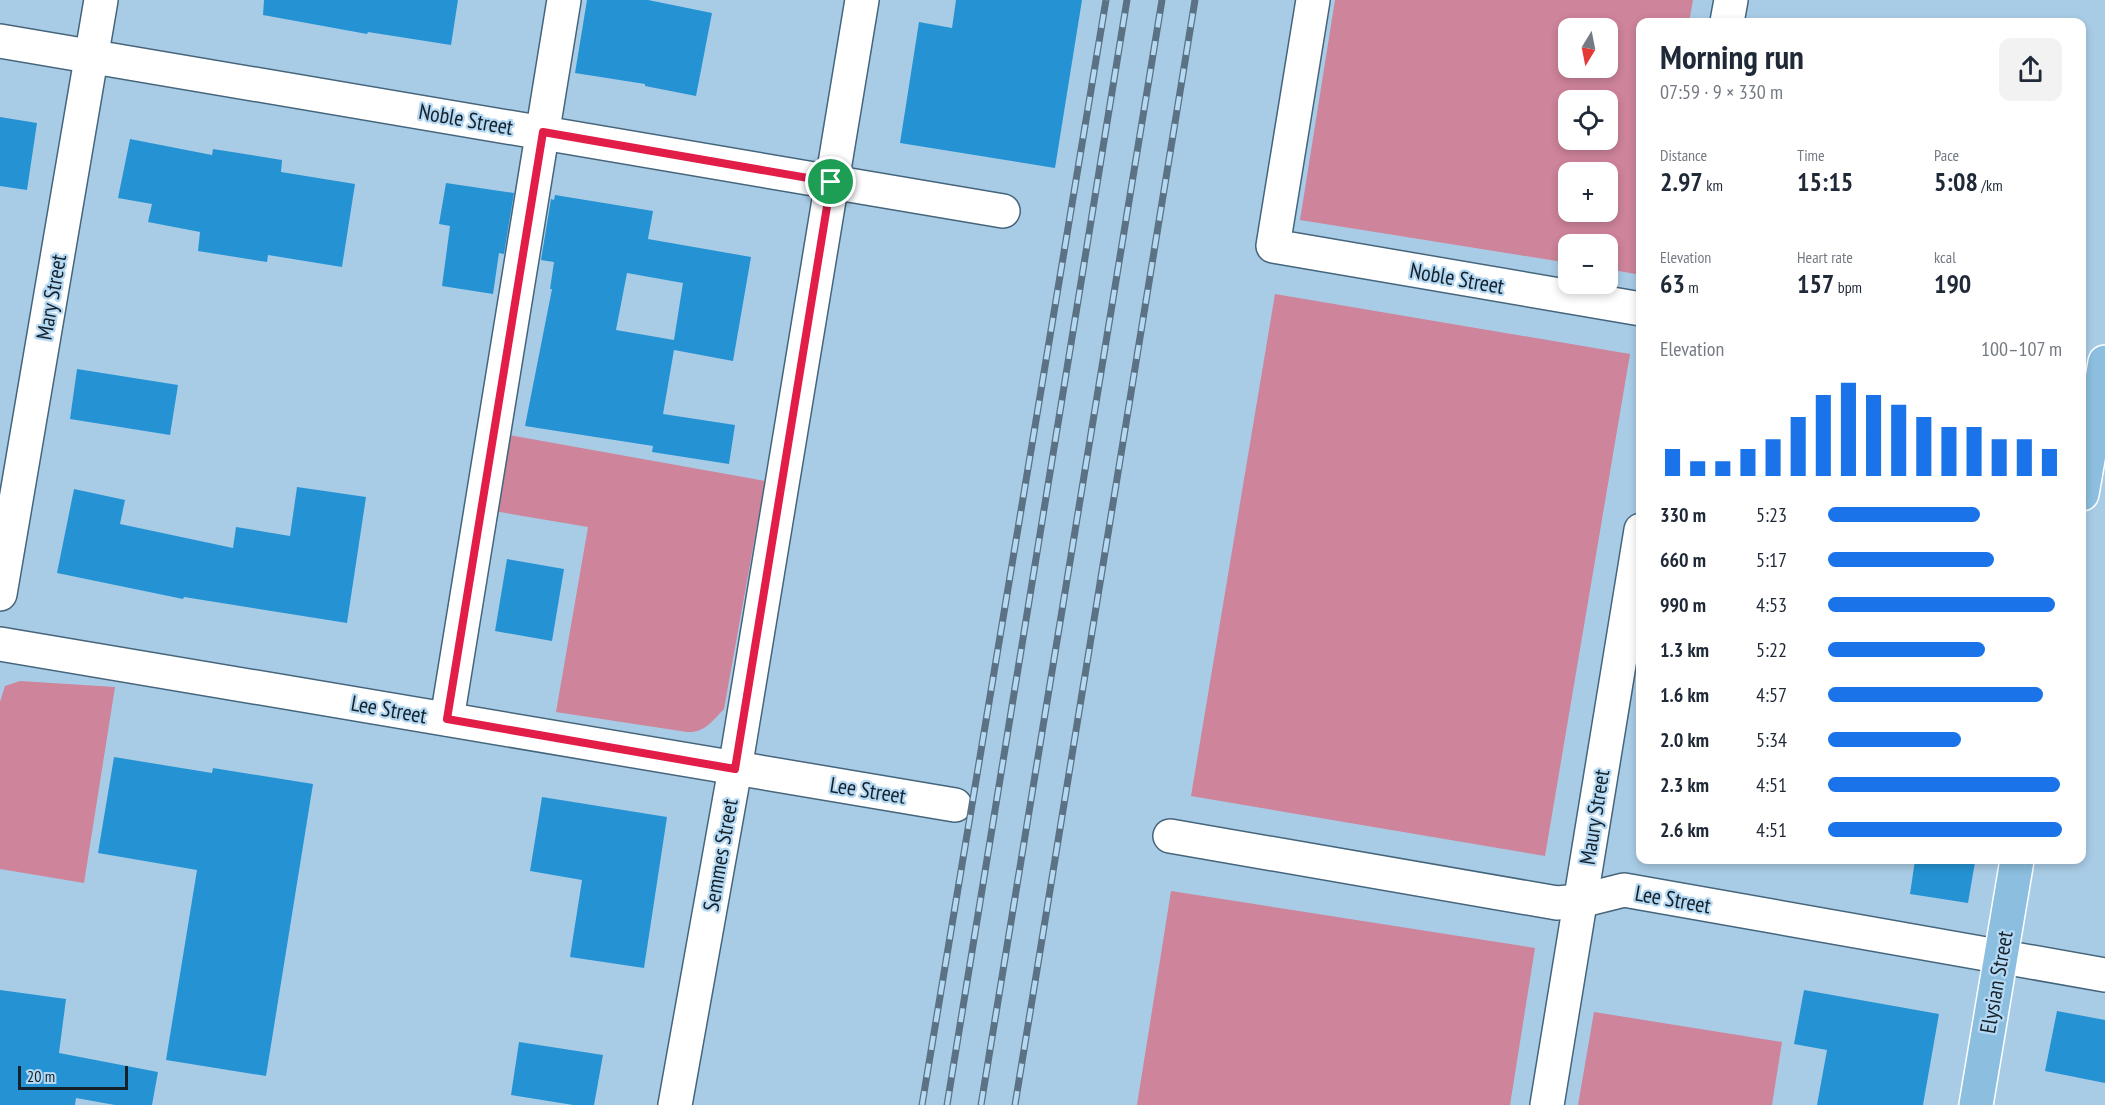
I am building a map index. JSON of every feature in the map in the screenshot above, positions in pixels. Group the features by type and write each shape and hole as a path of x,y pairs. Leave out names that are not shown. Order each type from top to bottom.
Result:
{"main road":[{"path":"2086,465 2098,377"},
{"name":"Elysian Street","path":"1976,1105 2016,864"}],"street":[{"name":"Mary Street","path":"0,594 101,0"},
{"path":"447,719 564,0"},
{"name":"Semmes Street","path":"675,1105 735,769 862,0"},
{"name":"Noble Street","path":"1313,0 1273,246 1636,308"},
{"path":"1728,18 1731,0"},
{"name":"Noble Street","path":"0,41 1003,211"},
{"name":"Maury Street","path":"1547,1105 1636,560"},
{"name":"Lee Street","path":"0,644 955,805"},
{"name":"Lee Street","path":"1170,836 1557,903 1580,901 1624,890 2105,975"}],"shaded area":[{"path":"1335,0 1693,0 1690,18 1636,18 1636,274 1618,271 1618,234 1558,234 1558,261 1300,220"},
{"path":"1275,294 1630,354 1545,856 1191,796"},
{"path":"509,435 765,481 724,709 712,722 699,731 687,732 556,712 588,527 494,511"},
{"path":"20,681 115,687 84,883 0,869 0,702 5,686"},
{"path":"1171,891 1535,948 1510,1105 1137,1105"},
{"path":"1594,1012 1782,1042 1772,1105 1578,1105"}],"building":[{"path":"264,0 458,0 451,45 368,32 367,34 263,15"},
{"path":"587,0 648,0 712,13 696,96 645,86 645,84 575,73"},
{"path":"956,0 1082,0 1055,168 900,143 919,22 952,28"},
{"path":"0,117 37,123 27,190 0,186"},
{"path":"130,139 212,155 213,149 282,160 281,172 355,184 342,267 268,255 267,262 198,251 200,232 148,222 152,204 118,198"},
{"path":"446,183 514,193 504,254 499,253 493,294 442,286 450,226 439,224"},
{"path":"555,195 653,211 648,239 751,257 733,361 674,350 663,414 735,425 729,464 652,452 653,446 525,426 552,289 550,289 554,262 541,260 551,199 554,200","holes":["627,273 683,283 674,340 616,330"]},
{"path":"77,369 178,385 170,435 70,419"},
{"path":"297,487 366,497 347,623 184,597 183,599 57,573 74,489 125,500 120,524 233,548 236,527 290,536"},
{"path":"507,559 564,569 552,641 495,631"},
{"path":"114,757 212,773 213,768 313,784 266,1076 166,1060 197,870 98,853"},
{"path":"542,797 667,817 644,968 570,957 582,880 530,871"},
{"path":"1914,864 1975,864 1968,903 1910,894"},
{"path":"0,990 66,999 59,1053 158,1072 152,1105 115,1105 76,1098 75,1105 0,1105"},
{"path":"1804,990 1939,1014 1923,1105 1817,1105 1827,1050 1794,1044"},
{"path":"2057,1011 2105,1020 2105,1083 2045,1071"},
{"path":"519,1042 603,1055 594,1105 573,1105 511,1095"}],"railway":[{"path":"922,1105 1106,0"},
{"path":"947,1105 1127,0"},
{"path":"981,1105 1162,0"},
{"path":"1015,1105 1195,0"}],"route":[{"path":"543,132 831,182 735,769 447,719 543,132"}]}
